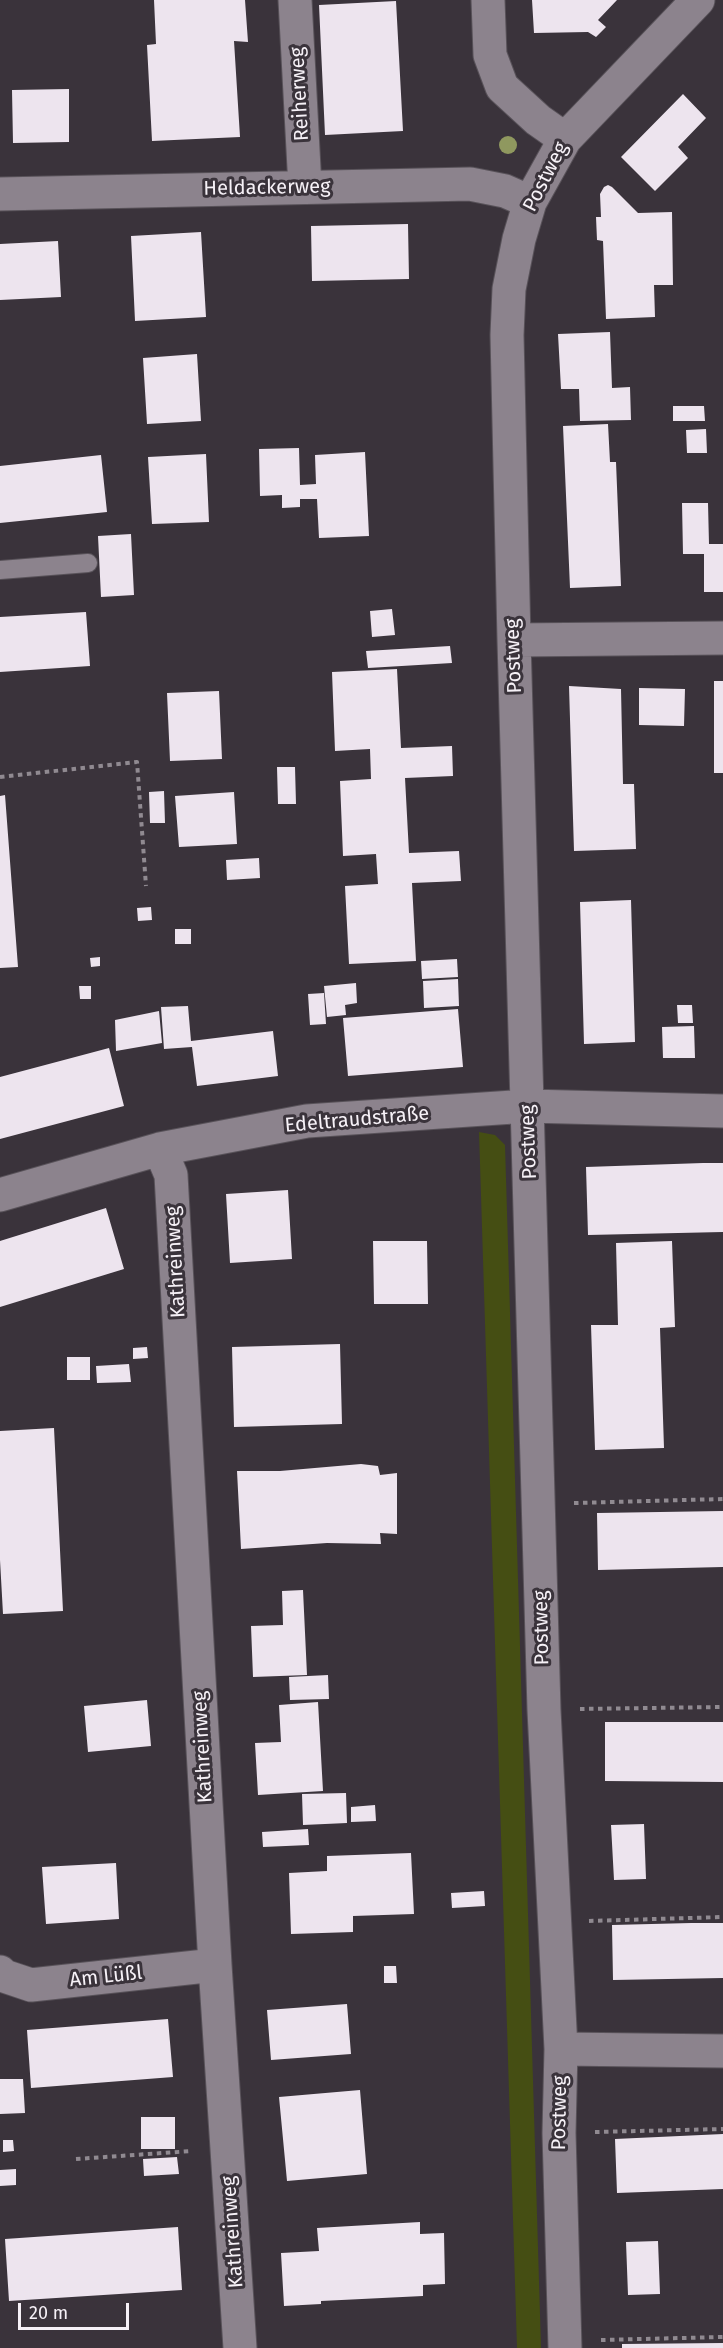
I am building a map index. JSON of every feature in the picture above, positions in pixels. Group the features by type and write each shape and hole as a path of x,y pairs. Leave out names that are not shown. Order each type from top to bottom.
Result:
{"street":[{"name":"Reiherweg","path":"295,0 305,187"},
{"path":"488,0 490,55 502,87 538,120 565,139"},
{"name":"Postweg","path":"565,2345 559,2133 561,2049 544,1710 514,640 507,335 509,288 519,239 530,202 565,139 698,0"},
{"name":"Heldackerweg","path":"0,194 470,184 505,191 530,202"},
{"path":"514,640 723,638"},
{"name":"Edeltraudstraße","path":"0,1195 160,1149 307,1121 528,1106 723,1111"},
{"name":"Kathreinweg","path":"160,1149 171,1175 215,1965 240,2348"},
{"name":"Am Lüßl","path":"0,1972 4,1976 31,1985 215,1965"},
{"path":"561,2049 723,2051"}],"lane":[{"path":"0,570 88,563"}],"path":[{"path":"0,777 138,762 146,886"},
{"path":"539,1504 723,1499"},
{"path":"544,1710 723,1707"},
{"path":"555,1922 723,1917"},
{"path":"559,2133 723,2129"},
{"path":"76,2159 227,2148"},
{"path":"565,2345 723,2337"}],"green space":[{"path":"479,1132 495,1135 505,1145 541,2348 517,2348"}],"building":[{"path":"154,0 245,0 248,42 234,41 240,137 152,141 147,45 156,44"},
{"path":"532,0 617,0 598,20 606,27 596,37 588,32 534,33"},
{"path":"396,1 403,131 325,135 319,5"},
{"path":"69,89 69,142 13,143 12,90"},
{"path":"683,94 706,118 678,147 688,158 655,191 621,157"},
{"path":"608,185 638,213 672,212 673,285 654,285 655,317 606,319 603,241 597,240 596,217 601,217 600,194"},
{"path":"408,224 409,279 312,281 311,226"},
{"path":"201,232 206,317 135,321 131,236"},
{"path":"58,241 61,297 0,300 0,244"},
{"path":"610,332 612,388 630,387 631,420 580,421 579,389 561,389 558,334"},
{"path":"197,354 201,421 147,424 143,358"},
{"path":"673,406 704,406 705,421 673,421"},
{"path":"608,424 610,462 616,462 621,586 570,588 563,426"},
{"path":"706,429 707,453 687,453 686,430"},
{"path":"299,448 300,485 316,484 315,455 365,452 369,536 319,538 317,499 300,499 300,507 282,508 282,495 260,496 259,449"},
{"path":"206,454 209,522 152,524 148,457"},
{"path":"101,455 107,512 0,523 0,466"},
{"path":"682,503 708,503 709,544 723,544 723,592 704,592 704,554 683,554"},
{"path":"131,534 134,595 101,597 98,536"},
{"path":"392,609 395,635 372,637 370,611"},
{"path":"86,612 90,666 0,672 0,617"},
{"path":"450,646 452,663 368,668 366,651"},
{"path":"397,669 401,748 452,746 453,776 405,778 409,853 459,851 461,881 412,883 416,961 349,964 345,886 378,884 376,854 343,856 340,781 371,779 370,749 335,751 332,672"},
{"path":"714,681 723,681 723,773 714,773"},
{"path":"569,686 621,689 623,784 634,784 636,849 574,851"},
{"path":"639,688 685,689 684,726 639,725"},
{"path":"219,691 222,759 170,761 167,693"},
{"path":"277,767 295,767 296,804 278,804"},
{"path":"164,791 165,823 150,823 149,792"},
{"path":"234,792 237,844 179,847 175,796"},
{"path":"5,795 18,967 0,968 0,796"},
{"path":"259,858 260,878 227,880 226,860"},
{"path":"631,900 635,1042 584,1044 580,902"},
{"path":"151,907 152,920 138,921 137,908"},
{"path":"175,929 191,929 191,944 175,944"},
{"path":"100,957 100,966 91,967 90,958"},
{"path":"457,959 458,977 422,979 421,961"},
{"path":"458,979 459,1006 424,1008 423,981"},
{"path":"356,983 357,1003 345,1005 346,1015 327,1017 324,986"},
{"path":"79,986 91,986 91,999 80,999"},
{"path":"324,993 326,1024 310,1025 308,994"},
{"path":"677,1005 692,1005 693,1023 678,1023"},
{"path":"188,1006 191,1041 273,1031 278,1076 197,1086 192,1047 164,1049 161,1007"},
{"path":"458,1009 463,1067 348,1076 343,1018"},
{"path":"159,1011 162,1043 116,1051 115,1020"},
{"path":"694,1026 695,1058 663,1058 662,1027"},
{"path":"109,1048 124,1106 0,1139 0,1077"},
{"path":"723,1163 723,1232 588,1235 586,1167"},
{"path":"288,1190 292,1259 230,1263 226,1194"},
{"path":"106,1208 124,1269 0,1307 0,1241"},
{"path":"373,1241 427,1241 428,1304 374,1304"},
{"path":"672,1241 675,1327 660,1328 664,1448 595,1450 591,1325 618,1325 616,1243"},
{"path":"340,1344 342,1424 234,1427 232,1347"},
{"path":"147,1347 148,1358 133,1359 133,1348"},
{"path":"67,1357 90,1357 90,1380 67,1380"},
{"path":"129,1364 131,1382 97,1383 96,1366"},
{"path":"54,1428 63,1611 3,1614 0,1560 0,1431"},
{"path":"361,1464 378,1466 380,1475 397,1473 397,1534 380,1533 381,1544 327,1543 241,1549 237,1471 280,1471"},
{"path":"723,1511 723,1567 598,1570 597,1513"},
{"path":"303,1590 307,1675 253,1677 251,1626 283,1625 282,1591"},
{"path":"328,1675 329,1699 290,1700 289,1677"},
{"path":"147,1700 151,1746 88,1752 84,1706"},
{"path":"318,1702 323,1791 258,1795 255,1743 281,1742 279,1705"},
{"path":"605,1722 723,1722 723,1782 605,1781"},
{"path":"346,1793 347,1823 303,1825 302,1794"},
{"path":"375,1805 376,1821 351,1822 351,1807"},
{"path":"644,1824 646,1879 614,1880 611,1825"},
{"path":"308,1829 309,1845 263,1847 262,1832"},
{"path":"411,1853 414,1914 353,1916 353,1932 291,1934 289,1873 327,1871 327,1856"},
{"path":"116,1863 119,1919 46,1924 42,1867"},
{"path":"484,1891 485,1906 452,1908 451,1893"},
{"path":"723,1923 723,1978 613,1980 612,1925"},
{"path":"384,1966 396,1966 397,1983 384,1983"},
{"path":"347,2004 351,2054 271,2060 267,2010"},
{"path":"168,2019 173,2077 31,2088 27,2030"},
{"path":"0,2079 23,2079 25,2113 0,2114"},
{"path":"360,2090 367,2174 287,2181 279,2097"},
{"path":"141,2117 175,2117 175,2149 141,2149"},
{"path":"723,2134 723,2189 617,2193 615,2139"},
{"path":"3,2140 13,2140 14,2151 3,2152"},
{"path":"177,2157 179,2174 144,2176 143,2159"},
{"path":"16,2169 16,2185 0,2186 0,2170"},
{"path":"420,2222 420,2234 444,2233 445,2284 423,2285 423,2296 321,2301 321,2304 284,2306 281,2253 319,2251 317,2228"},
{"path":"178,2227 182,2290 9,2301 5,2239"},
{"path":"658,2241 660,2294 628,2295 626,2242"},
{"path":"723,2343 723,2348 622,2348 622,2344"}]}
